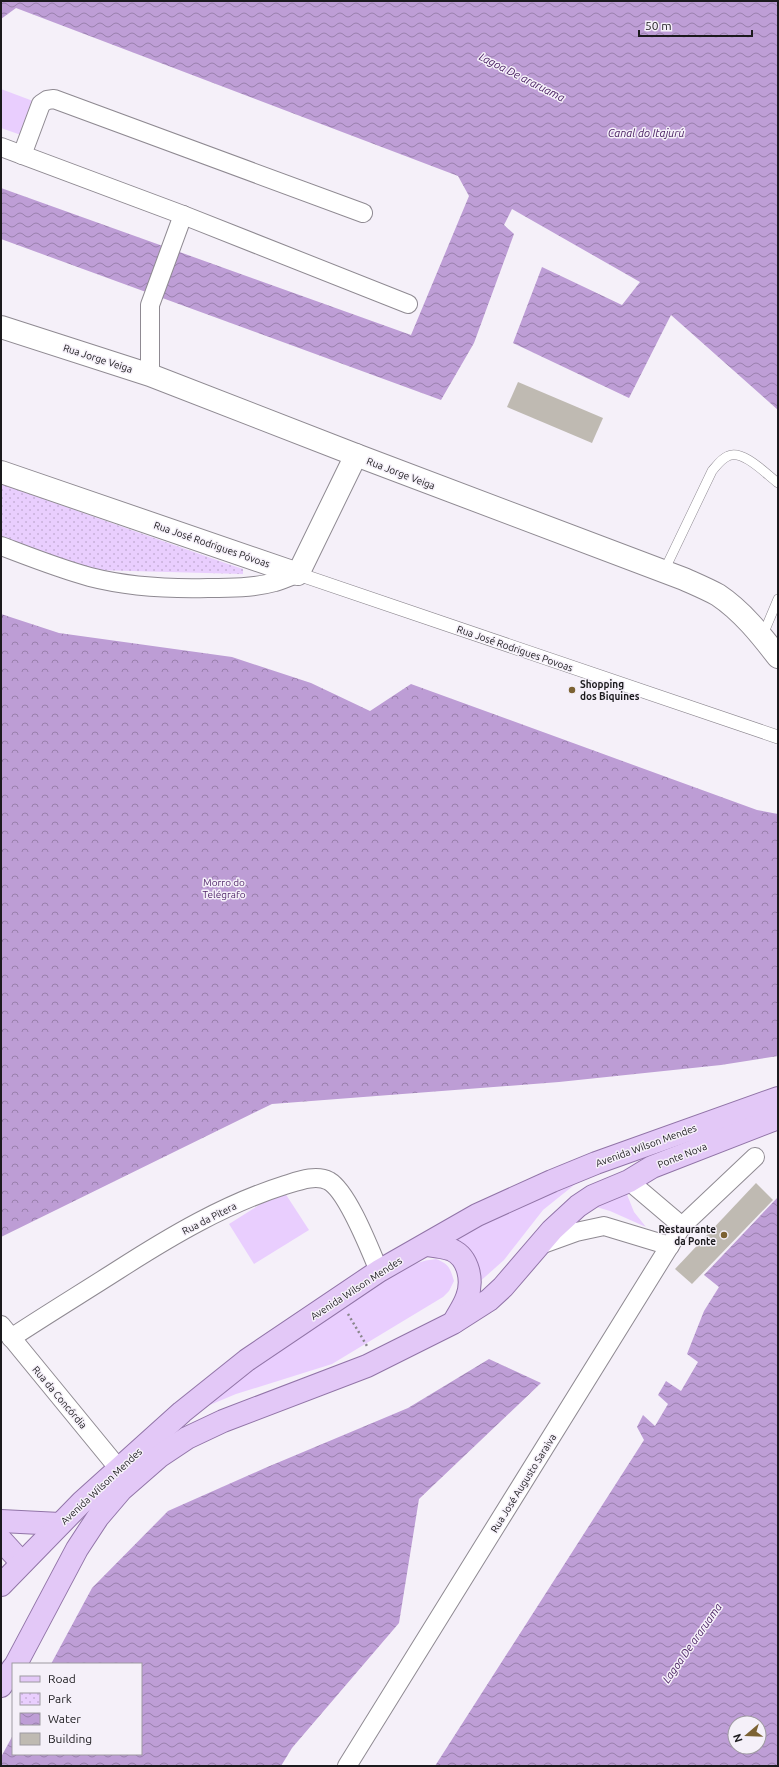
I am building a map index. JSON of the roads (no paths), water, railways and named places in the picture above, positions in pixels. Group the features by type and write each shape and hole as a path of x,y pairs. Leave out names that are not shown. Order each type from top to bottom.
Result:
{"main road":[{"name":"Rua Jorge Veiga","path":"1,327 150,375 356,455 684,579 718,596 737,610 762,637 778,658"},
{"path":"298,574 356,455"},
{"name":"Rua José Rodrigues Póvoas","path":"1,472 298,574"},
{"name":"Avenida Wilson Mendes","path":"1,1585 60,1524 182,1412 247,1360 379,1270 427,1245 477,1215 596,1163 778,1098"},
{"name":"Ponte Nova","path":"652,1167 778,1118"},
{"path":"596,1163 629,1181"},
{"name":"Avenida Wilson Mendes","path":"17,1663 74,1555 98,1517 121,1490 160,1456 187,1438 223,1421 376,1361 453,1323 489,1300 507,1282 565,1216 593,1196 629,1181 652,1167"},
{"path":"427,1245 451,1250 463,1259 467,1266 469,1278 467,1297 453,1323"},
{"path":"1,1521 60,1524"},
{"path":"1,1540 22,1563"},
{"path":"1,1686 12,1670"}],"street":[{"path":"22,155 41,104 47,100 54,99 363,213"},
{"path":"1,147 183,215 408,304"},
{"path":"150,375 150,305 183,215"},
{"path":"1,546 70,571 126,585 169,589 238,587 274,582 298,574"},
{"name":"Rua José Rodrigues Povoas","path":"298,574 778,737"},
{"name":"Rua José Augusto Saraiva","path":"347,1766 682,1226 755,1157"},
{"name":"Rua da Pitera","path":"6,1332 199,1222 237,1203 268,1190 310,1179 320,1178 329,1181 340,1192 355,1218 379,1270"},
{"path":"629,1181 682,1226"},
{"path":"540,1245 576,1232 604,1226 670,1246"},
{"name":"Rua da Concórdia","path":"6,1332 119,1469"}],"lane":[{"path":"664,571 712,471 721,460 733,454 742,456 778,483"},
{"path":"762,637 778,599"}],"water":[{"name":"Canal do Itajurú","path":"1,1 778,1 778,410 671,315 629,398 513,343 542,267 622,305 640,282 512,209 504,225 514,234 474,343 441,400 1,239 1,188 411,335 469,196 458,176 16,8 1,19"},
{"name":"Lagoa De araruama","path":"778,1197 778,1766 435,1766 644,1440 637,1427 643,1415 655,1426 668,1404 658,1395 666,1381 681,1391 698,1362 687,1354 704,1311 719,1287 704,1275"},
{"path":"489,1359 541,1383 419,1499 399,1623 292,1748 281,1766 1,1766 1,1757 12,1737 12,1755 142,1755 142,1663 52,1663 92,1588 168,1511 265,1468 408,1408"}],"place":[{"name":"Shopping dos Biquines","path":"572,690"},
{"name":"Restaurante da Ponte","path":"724,1235"}],"park label":[{"name":"Morro do Telégrafo","path":"224,888"}]}
